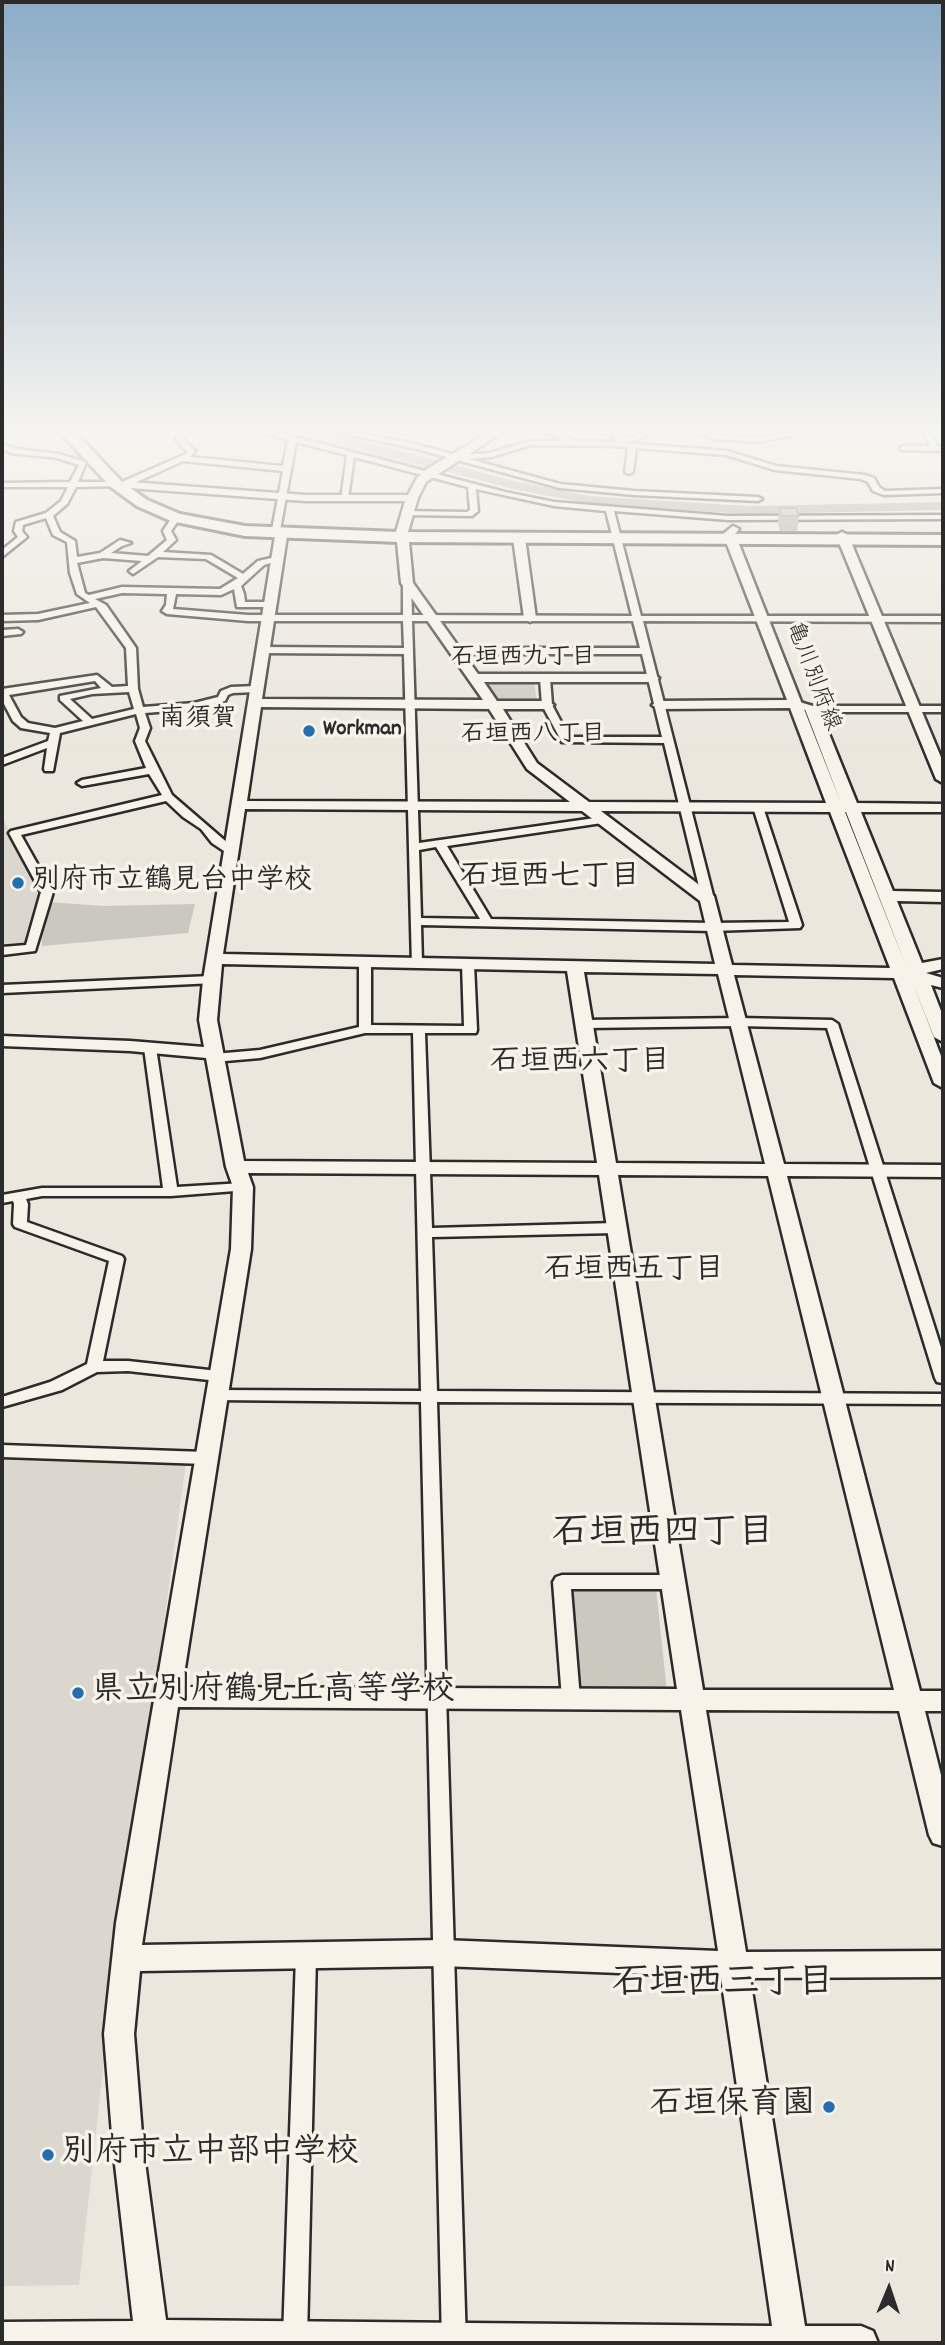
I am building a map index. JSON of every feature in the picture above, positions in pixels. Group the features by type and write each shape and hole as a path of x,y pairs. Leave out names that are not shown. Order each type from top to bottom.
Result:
{"street":[{"path":"2,554 21,538"},
{"path":"66,538 71,541 79,587 88,598 103,607 116,630 126,637 131,648 133,689 145,729 140,741 153,770 169,797 187,815 205,827 216,841 231,851"},
{"path":"133,571 154,556 171,538"},
{"path":"151,2340 128,2147 119,2035 126,1958 216,1385 241,1249 240,1177 208,1020 213,970 281,538"},
{"path":"402,538 407,583 416,963"},
{"path":"519,538 530,618"},
{"path":"617,538 943,1835"},
{"name":"亀川別府線","path":"738,538 844,808 912,973 943,1037"},
{"path":"844,538 943,779"},
{"path":"103,555 120,542 127,543"},
{"path":"74,560 103,555 208,557 244,578"},
{"path":"88,598 122,590 221,592 236,585 261,563 276,560"},
{"path":"407,583 493,705 532,766 708,899"},
{"path":"236,585 240,594 240,605 269,611"},
{"path":"172,592 171,605 167,611 206,616 269,611 407,617 943,619"},
{"path":"2,618 38,617 97,604"},
{"path":"2,633 18,632"},
{"path":"262,650 407,651"},
{"path":"455,651 645,650"},
{"path":"80,669 97,678 110,691"},
{"path":"97,678 2,692 17,719 25,726 55,731 141,710 194,706 222,699 231,690 255,696 409,704 547,705"},
{"path":"474,678 652,678"},
{"path":"545,678 547,705 566,740 668,740"},
{"path":"91,723 63,698 92,691 133,689"},
{"path":"913,706 943,703"},
{"path":"659,705 913,706 943,709"},
{"path":"49,769 55,731"},
{"path":"2,762 51,743"},
{"path":"82,783 153,770"},
{"path":"2,951 31,948 47,892 15,832 169,797"},
{"path":"238,805 943,808"},
{"path":"415,921 713,927 796,925 758,807"},
{"name":"亀川別府線","path":"844,808 887,896 943,1083"},
{"path":"414,847 602,820"},
{"path":"440,844 488,923"},
{"path":"887,896 943,897"},
{"path":"2,989 213,970 365,962 912,973 943,983"},
{"path":"365,962 365,1029"},
{"path":"2,1041 150,1048 214,1056 260,1054 365,1029 471,1030 468,964"},
{"path":"912,973 943,964"},
{"path":"575,966 734,1965 791,2342"},
{"path":"585,1024 739,1021 832,1024 943,1378"},
{"path":"419,1030 454,2342"},
{"path":"150,1048 171,1192"},
{"path":"9,1197 42,1192 171,1192 240,1177 422,1167 943,1171"},
{"path":"9,1197 21,1205 20,1224 117,1259 94,1367"},
{"path":"425,1233 615,1227"},
{"path":"2,1402 56,1386 94,1367 128,1366 216,1385 429,1396 943,1399"},
{"path":"2,1451 205,1458"},
{"path":"571,1699 562,1582 672,1582"},
{"path":"167,1697 943,1700"},
{"path":"126,1958 443,1953 734,1965 943,1964"},
{"path":"295,2338 306,1956"},
{"path":"2,2339 295,2338 454,2342 861,2343"}],"shaded area":[{"path":"481,680 534,681 537,703 496,702"},
{"name":"別府市立鶴見台中学校","path":"2,817 30,869 40,898 28,947 2,948"},
{"path":"48,902 103,906 195,904 188,933 42,946 41,931"},
{"name":"県立別府鶴見丘高等学校","path":"2,1455 147,1457 186,1463 108,2025 79,2285 2,2286"},
{"path":"568,1588 656,1588 667,1692 574,1693"}],"place":[{"name":"Workman","path":"309,731"},
{"name":"別府市立鶴見台中学校","path":"18,883"},
{"name":"県立別府鶴見丘高等学校","path":"78,1693"},
{"name":"石垣保育園","path":"829,2107"},
{"name":"別府市立中部中学校","path":"48,2155"}],"district":[{"name":"石垣西九丁目","path":"523,660"},
{"name":"南須賀","path":"198,721"},
{"name":"石垣西八丁目","path":"533,737"},
{"name":"石垣西七丁目","path":"550,880"},
{"name":"石垣西六丁目","path":"580,1065"},
{"name":"石垣西五丁目","path":"634,1273"},
{"name":"石垣西四丁目","path":"663,1537"},
{"name":"石垣西三丁目","path":"723,1987"}]}
